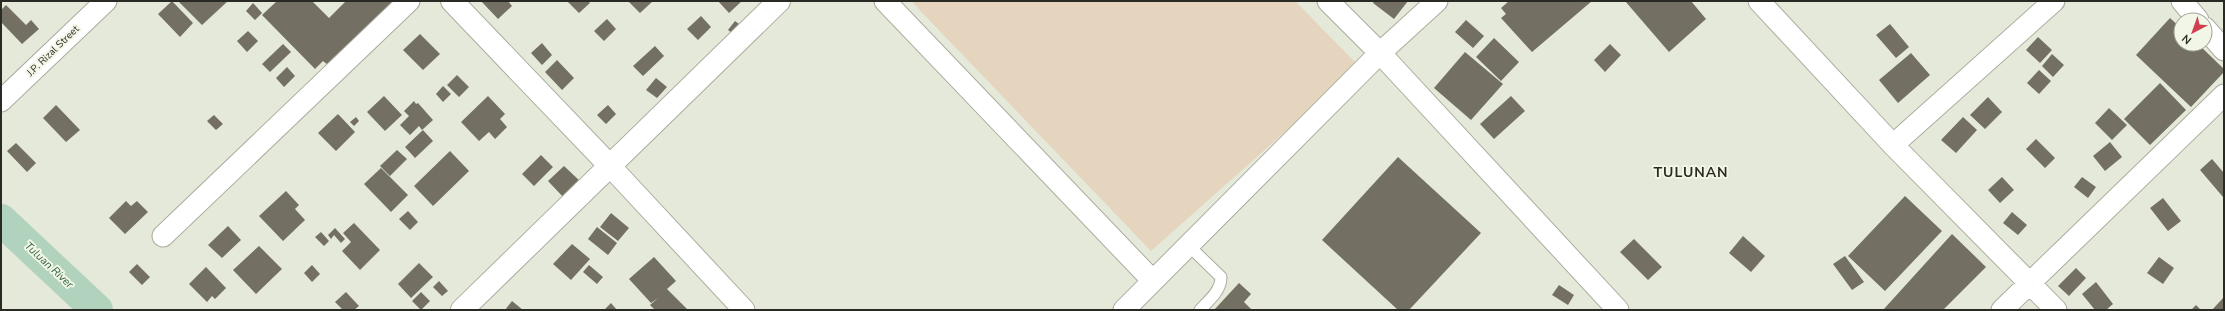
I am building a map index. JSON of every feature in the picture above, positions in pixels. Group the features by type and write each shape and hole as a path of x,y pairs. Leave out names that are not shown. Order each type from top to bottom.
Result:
{"main road":[{"path":"452,1 610,166"},
{"path":"462,310 779,1"}],"street":[{"name":"J.P. Rizal Street","path":"1,101 106,1"},
{"path":"163,236 409,1"},
{"path":"885,1 1153,281"},
{"path":"1328,1 1380,53 1618,310"},
{"path":"1125,310 1380,53 1437,1"},
{"path":"1759,1 1893,145 2056,310"},
{"path":"1893,145 2054,1"},
{"path":"2182,1 2191,12"},
{"path":"2213,37 2224,50"},
{"path":"2002,310 2224,95"},
{"path":"610,166 744,310"}],"lane":[{"path":"1189,246 1221,277 1221,284 1216,292 1200,310"}],"shaded area":[{"path":"911,1 1295,1 1359,66 1151,251"}],"building":[{"path":"172,1 193,23 180,37 158,14"},
{"path":"178,1 228,1 202,25"},
{"path":"277,1 312,1 329,18 346,1 394,1 328,65 323,61 315,69 262,15"},
{"path":"481,1 508,1 512,6 498,19"},
{"path":"567,1 588,1 590,3 579,13"},
{"path":"628,1 653,1 640,13"},
{"path":"718,1 742,1 729,13"},
{"path":"1374,1 1408,1 1394,19 1373,3"},
{"path":"1509,1 1592,1 1532,52 1501,18 1506,14 1501,8"},
{"path":"1625,1 1691,1 1706,19 1669,52"},
{"path":"253,3 262,13 255,20 246,11"},
{"path":"6,5 26,25 31,20 39,29 22,44 1,22 1,10"},
{"path":"701,16 711,27 698,40 687,29"},
{"path":"2170,18 2173,21 2173,52 2206,52 2224,69 2224,72 2191,107 2136,55"},
{"path":"607,19 616,29 604,41 594,31"},
{"path":"1466,20 1484,36 1473,48 1455,32"},
{"path":"735,21 743,27 736,36 728,30"},
{"path":"1890,24 1909,47 1896,58 1876,35"},
{"path":"248,31 258,41 247,52 237,41"},
{"path":"420,34 440,54 423,70 403,50"},
{"path":"2038,37 2052,50 2040,63 2026,50"},
{"path":"1494,38 1519,62 1501,81 1476,57"},
{"path":"542,43 552,55 542,65 531,53"},
{"path":"283,44 291,52 270,72 262,64"},
{"path":"1610,44 1621,55 1605,72 1594,60"},
{"path":"655,46 664,56 643,76 633,66"},
{"path":"1465,52 1503,84 1471,120 1434,88"},
{"path":"1911,53 1930,75 1898,103 1879,80"},
{"path":"2052,54 2064,65 2053,77 2042,66"},
{"path":"557,60 574,78 562,90 545,72"},
{"path":"287,67 295,76 284,87 276,78"},
{"path":"2039,70 2051,81 2039,94 2027,83"},
{"path":"457,75 469,87 459,97 447,85"},
{"path":"656,78 667,87 657,98 646,90"},
{"path":"2160,83 2186,110 2150,145 2124,119"},
{"path":"443,86 451,94 443,102 436,94"},
{"path":"384,96 402,115 385,131 367,112"},
{"path":"488,96 505,114 500,119 507,127 495,139 489,132 479,141 461,122"},
{"path":"1511,96 1525,111 1494,139 1480,124"},
{"path":"1988,97 2002,112 1985,129 1970,115"},
{"path":"414,101 416,104 418,103 433,120 422,130 419,126 410,135 400,125 409,116 404,111"},
{"path":"56,105 80,130 66,142 43,118"},
{"path":"608,105 616,114 606,124 597,115"},
{"path":"2109,108 2127,125 2112,140 2095,123"},
{"path":"338,114 355,132 336,151 318,133"},
{"path":"214,115 223,124 216,130 207,121"},
{"path":"356,117 359,121 354,126 350,122"},
{"path":"1963,117 1977,130 1956,153 1941,140"},
{"path":"423,130 433,141 415,158 405,147"},
{"path":"2036,139 2055,158 2045,168 2026,149"},
{"path":"2110,142 2122,157 2105,171 2093,156"},
{"path":"16,143 36,163 27,172 7,151"},
{"path":"397,150 407,159 390,176 380,166"},
{"path":"450,151 469,171 433,206 414,186"},
{"path":"541,155 553,167 534,186 522,174"},
{"path":"1398,157 1481,233 1409,310 1398,310 1322,240"},
{"path":"2212,159 2224,173 2223,197 2200,170"},
{"path":"564,166 582,183 565,199 548,181"},
{"path":"381,168 408,195 391,212 364,184"},
{"path":"2002,177 2014,190 2000,203 1988,190"},
{"path":"2082,177 2096,187 2088,198 2074,187"},
{"path":"286,191 299,205 295,209 305,220 283,241 259,216"},
{"path":"1905,196 1942,231 1885,291 1848,256"},
{"path":"2163,198 2181,221 2168,231 2150,208"},
{"path":"126,201 131,206 137,201 148,212 125,234 109,218"},
{"path":"408,211 418,222 410,230 399,219"},
{"path":"2012,212 2027,225 2018,235 2003,223"},
{"path":"611,213 629,228 618,241 600,227"},
{"path":"354,223 380,250 360,270 342,251 351,242 343,233"},
{"path":"228,226 241,240 222,258 208,245"},
{"path":"597,227 617,243 608,255 588,239"},
{"path":"335,228 345,239 341,243 334,235 331,239 328,235"},
{"path":"321,232 329,241 324,246 315,237"},
{"path":"1952,234 1986,267 1943,310 1883,310"},
{"path":"1743,236 1765,256 1751,272 1729,253"},
{"path":"1634,239 1662,267 1648,280 1620,252"},
{"path":"572,244 590,259 571,280 553,264"},
{"path":"259,246 282,269 256,294 233,270"},
{"path":"1845,256 1864,282 1852,290 1833,264"},
{"path":"654,257 676,281 667,289 688,310 655,310 650,305 658,298 651,303 629,279"},
{"path":"2159,257 2174,268 2163,284 2147,273"},
{"path":"419,263 433,277 411,298 398,284"},
{"path":"137,264 150,277 142,285 129,272"},
{"path":"312,265 320,274 312,282 304,273"},
{"path":"589,265 603,277 597,284 583,272"},
{"path":"206,267 226,288 215,299 212,296 207,302 189,284"},
{"path":"2076,268 2086,278 2069,296 2058,286"},
{"path":"439,281 448,291 442,296 433,287"},
{"path":"2096,282 2113,304 2106,310 2095,310 2082,294"},
{"path":"1239,283 1251,294 1244,302 1252,310 1214,310"},
{"path":"1559,285 1574,295 1568,305 1552,295"},
{"path":"346,292 359,306 354,310 343,310 335,302"},
{"path":"421,292 430,301 421,310 412,301"},
{"path":"2223,298 2224,310 2212,310"},
{"path":"512,301 523,310 505,310"},
{"path":"611,303 617,310 604,310"},
{"path":"2196,305 2201,310 2191,310"}],"waterway":[{"name":"Tuluan River","path":"1,220 97,310"}],"district":[{"name":"TULUNAN","path":"1691,172"}]}
